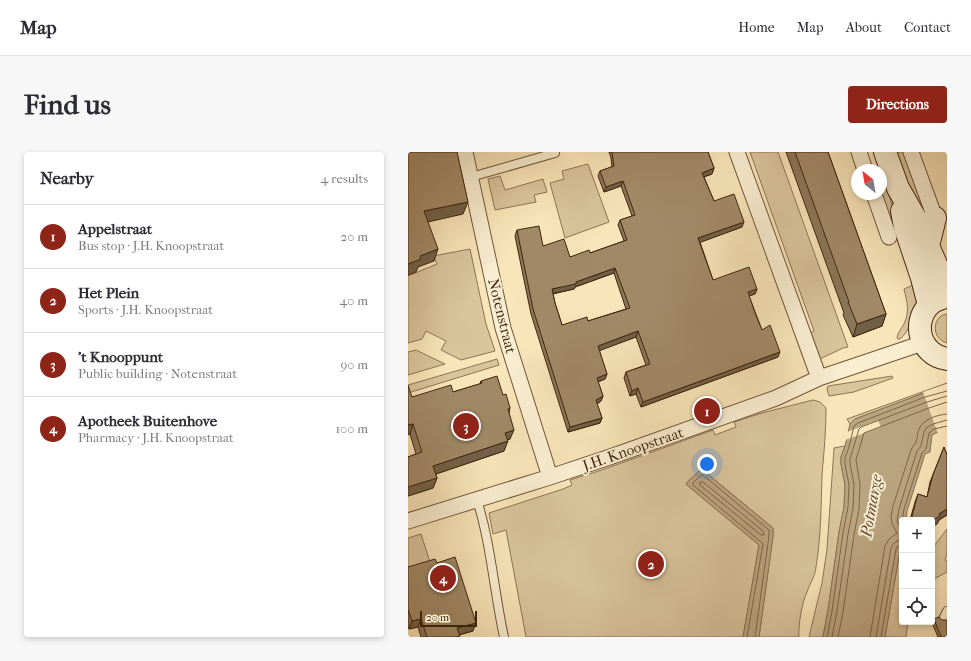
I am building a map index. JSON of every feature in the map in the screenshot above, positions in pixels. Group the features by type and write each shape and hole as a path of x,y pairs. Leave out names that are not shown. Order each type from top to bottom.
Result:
{"main road":[{"path":"885,152 898,188 904,227 947,286"},
{"path":"935,218 921,250 922,278 938,301 922,315 919,326 920,337 939,355"},
{"path":"889,237 921,250"}],"street":[{"name":"Notenstraat","path":"465,152 503,328 550,477"},
{"path":"737,152 819,378"},
{"path":"859,152 863,164"},
{"path":"911,152 935,218"},
{"path":"876,200 889,237"},
{"name":"J.H. Knoopstraat","path":"408,521 550,477 659,440 769,400 819,378 939,355"}],"lane":[{"path":"471,177 555,153 554,152"},
{"path":"477,500 488,542 504,637"},
{"path":"943,619 947,611"}],"shaded area":[{"path":"750,152 778,152 848,347 820,359 810,333 814,331"},
{"path":"896,152 905,152 928,217 913,198"},
{"path":"588,164 609,222 565,238 550,183 564,179 562,171"},
{"path":"500,176 505,190 543,179 547,192 534,195 536,202 495,210 488,179"},
{"path":"887,190 901,234 894,230 883,200 887,200"},
{"path":"470,249 486,324 495,351 461,360 441,350 446,341 426,331 422,339 408,343 408,276 437,264 433,256"},
{"path":"915,284 918,301 908,329 900,339 898,339 898,334 907,315 904,289"},
{"path":"947,314 947,343 939,338 935,326 936,322 941,316"},
{"path":"416,350 445,364 408,375 408,352"},
{"path":"497,359 499,365 408,393 408,385"},
{"path":"892,376 893,378 854,392 829,396 827,389 828,386"},
{"path":"947,383 947,386 855,419 850,424 847,419"},
{"path":"813,400 820,402 826,408 820,533 814,577 804,602 800,621 799,637 759,637 773,528 704,471 687,485 759,545 743,637 526,637 506,530 493,534 489,513 563,489 572,485 570,480 713,430 715,435 736,427 734,422"},
{"path":"845,446 841,457 845,485 844,507 823,637 809,637 822,583 827,549 834,448"},
{"path":"947,529 947,554 945,560 947,561 947,572 935,578 935,553 935,545"},
{"path":"421,534 430,562 408,569 408,538"},
{"path":"899,556 899,625 908,625 906,637 885,637"}],"water":[{"name":"Potmarge","path":"924,393 947,429 932,435 930,452 925,454 906,517 899,517 899,556 885,637 823,637 844,507 845,485 841,457 850,424 855,419"},
{"path":"699,471 704,471 773,528 759,637 743,637 759,545 687,485 686,483"}],"pier":[{"path":"947,384 947,431 938,434 923,392"},
{"path":"878,420 881,427 845,440 847,432"}],"building":[{"path":"457,152 468,202 424,211 438,249 420,256 421,259 408,264 408,153"},
{"path":"612,152 708,152 714,168 702,173 714,201 734,194 744,222 698,238 713,280 749,267 757,289 748,292 755,313 762,330 770,325 780,352 643,402 638,388 632,391 626,372 650,364 638,331 598,346 607,374 597,378 603,396 596,400 602,418 570,427 533,309 517,230 539,226 543,246 564,239 570,257 589,250 590,253 627,240 620,220 635,215 623,181 606,187 600,171 614,166","holes":["615,268 630,308 588,321 587,317 562,325 552,289 576,284 576,282"]},
{"path":"795,152 828,152 886,314 857,324"},
{"path":"497,376 503,395 506,394 510,408 508,409 514,430 505,433 508,441 433,466 437,478 408,487 408,457 422,452 413,424 408,425 408,385 412,397 451,385 453,392 482,383 481,381"},
{"path":"944,447 947,455 947,509 939,514 940,516 935,519 935,517 912,517 918,494 927,497 933,475"},
{"path":"455,557 476,623 457,628 460,636 427,637 421,619 412,621 408,609 408,567 435,559 437,563"},
{"path":"939,617 942,620 947,620 947,637 941,637 935,619"}],"place":[{"name":"Appelstraat","path":"707,411"},
{"name":"'t Knooppunt","path":"466,426"},
{"name":"Het Plein","path":"651,564"},
{"name":"Apotheek Buitenhove","path":"443,578"}]}
